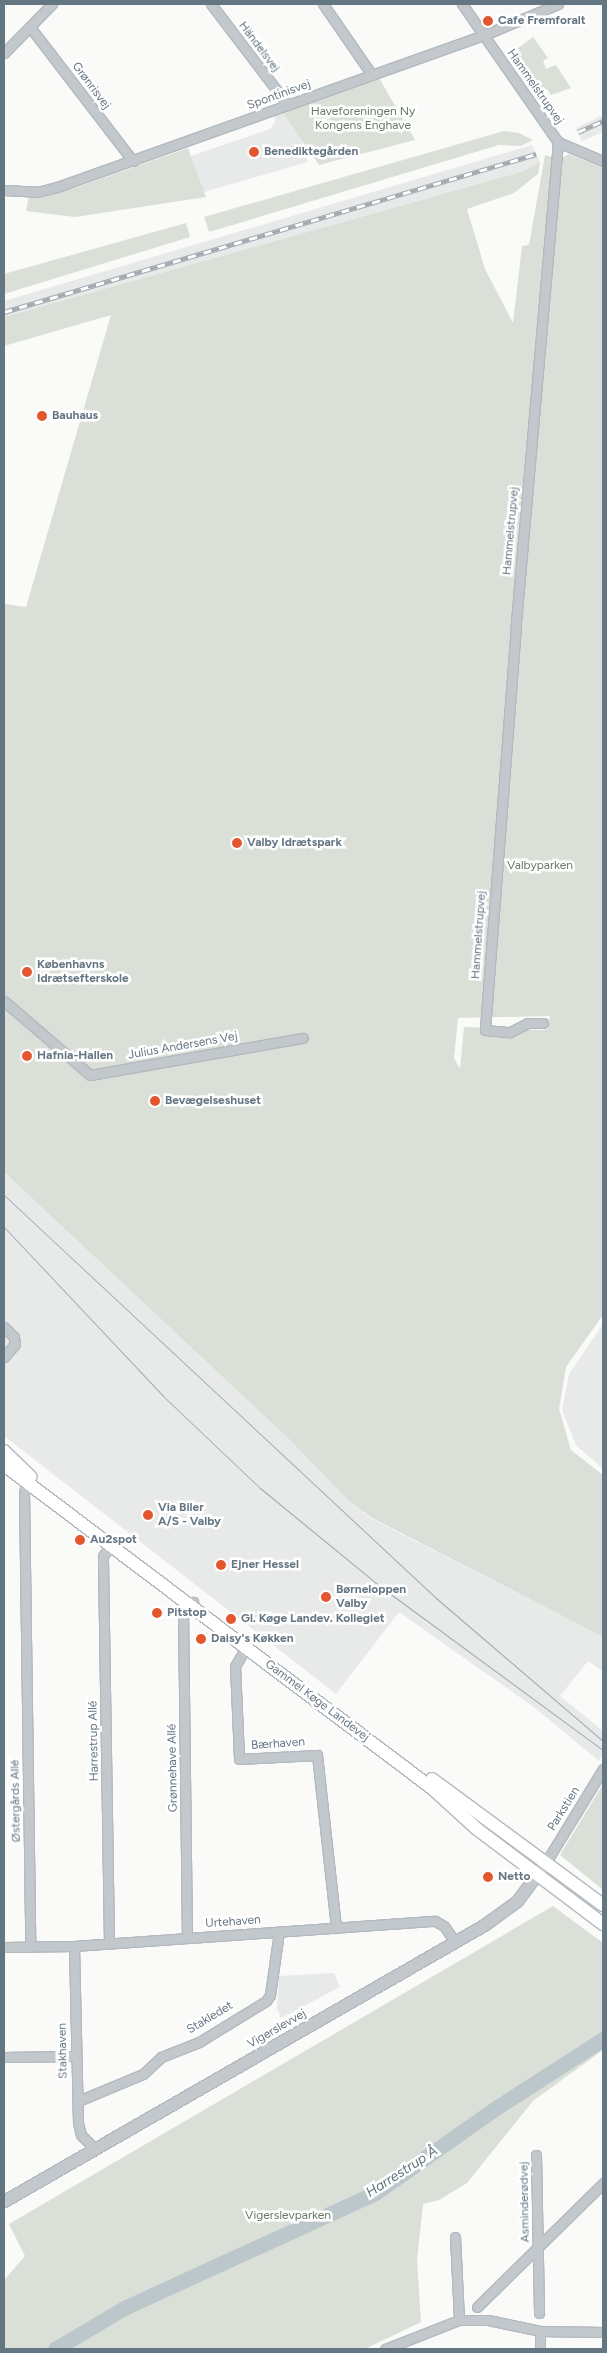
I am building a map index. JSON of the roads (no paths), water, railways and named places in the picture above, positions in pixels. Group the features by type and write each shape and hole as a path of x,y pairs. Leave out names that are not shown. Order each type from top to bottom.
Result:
{"main road":[{"name":"Gammel Køge Landevej","path":"4,1451 28,1480"},
{"name":"Gammel Køge Landevej","path":"4,1465 28,1480 190,1604 603,1905"},
{"name":"Gammel Køge Landevej","path":"190,1604 245,1649 433,1789 603,1924"}],"street":[{"path":"4,53 52,4"},
{"name":"Händelsvej","path":"211,4 288,106"},
{"path":"323,4 372,75"},
{"name":"Hammelstrupvej","path":"462,4 558,142 516,626 485,1030 510,1032 528,1023 543,1023"},
{"name":"Spontinisvej","path":"4,190 37,192 133,161 484,35 558,4"},
{"name":"Grønrisvej","path":"30,26 133,161"},
{"path":"558,142 603,161"},
{"name":"Julius Andersens Vej","path":"4,1001 90,1075 303,1038"},
{"path":"4,1327 14,1337 15,1344 4,1357"},
{"name":"Østergårds Allé","path":"28,1480 24,1492 30,1947"},
{"name":"Harrestrup Allé","path":"109,1943 103,1556 111,1544"},
{"name":"Grønnehave Allé","path":"187,1938 183,1614 190,1604"},
{"name":"Bærhaven","path":"245,1649 234,1666 239,1759 310,1754 319,1758 336,1928"},
{"name":"Parkstien","path":"546,1862 603,1769"},
{"name":"Vigerslevvej","path":"4,2200 505,1912 546,1862"},
{"name":"Urtehaven","path":"4,1947 74,1946 435,1922 444,1926 455,1942"},
{"name":"Stakledet","path":"78,2101 143,2074 161,2057 199,2042 266,2001 270,1995 279,1932"},
{"name":"Stakhaven","path":"74,1946 76,2056 81,2135 95,2149"},
{"path":"4,2057 76,2056"},
{"name":"Asminderødvej","path":"536,2155 539,2313"},
{"name":"Asminderødvej","path":"477,2307 603,2183"},
{"path":"455,2237 459,2320"},
{"path":"385,2349 459,2320 488,2320 540,2331 603,2332"},
{"path":"540,2331 540,2349"}],"waterway":[{"name":"Harrestrup Å","path":"55,2349 124,2308 375,2193 499,2106 603,2039"}],"tram line":[{"path":"4,1195 436,1598 603,1741"},
{"path":"4,1227 163,1396 260,1488 381,1587 603,1750"}],"railway":[{"path":"578,132 603,121"},
{"path":"4,312 536,154"}],"place":[{"name":"Cafe Fremforalt","path":"488,21"},
{"name":"Benediktegården","path":"254,152"},
{"name":"Bauhaus","path":"42,416"},
{"name":"Valby Idrætspark","path":"237,843"},
{"name":"Københavns Idrætsefterskole","path":"27,972"},
{"name":"Hafnia-Hallen","path":"27,1056"},
{"name":"Bevægelseshuset","path":"155,1101"},
{"name":"Via Biler A/S - Valby","path":"148,1515"},
{"name":"Au2spot","path":"80,1540"},
{"name":"Ejner Hessel","path":"221,1565"},
{"name":"Børneloppen Valby","path":"326,1597"},
{"name":"Pitstop","path":"157,1613"},
{"name":"Gl. Køge Landev. Kollegiet","path":"231,1619"},
{"name":"Daisy's Køkken","path":"201,1639"},
{"name":"Netto","path":"488,1877"}],"park label":[{"name":"Haveforeningen Ny Kongens Enghave","path":"363,119"},
{"name":"Valbyparken","path":"540,866"},
{"name":"Vigerslevparken","path":"288,2216"}]}
